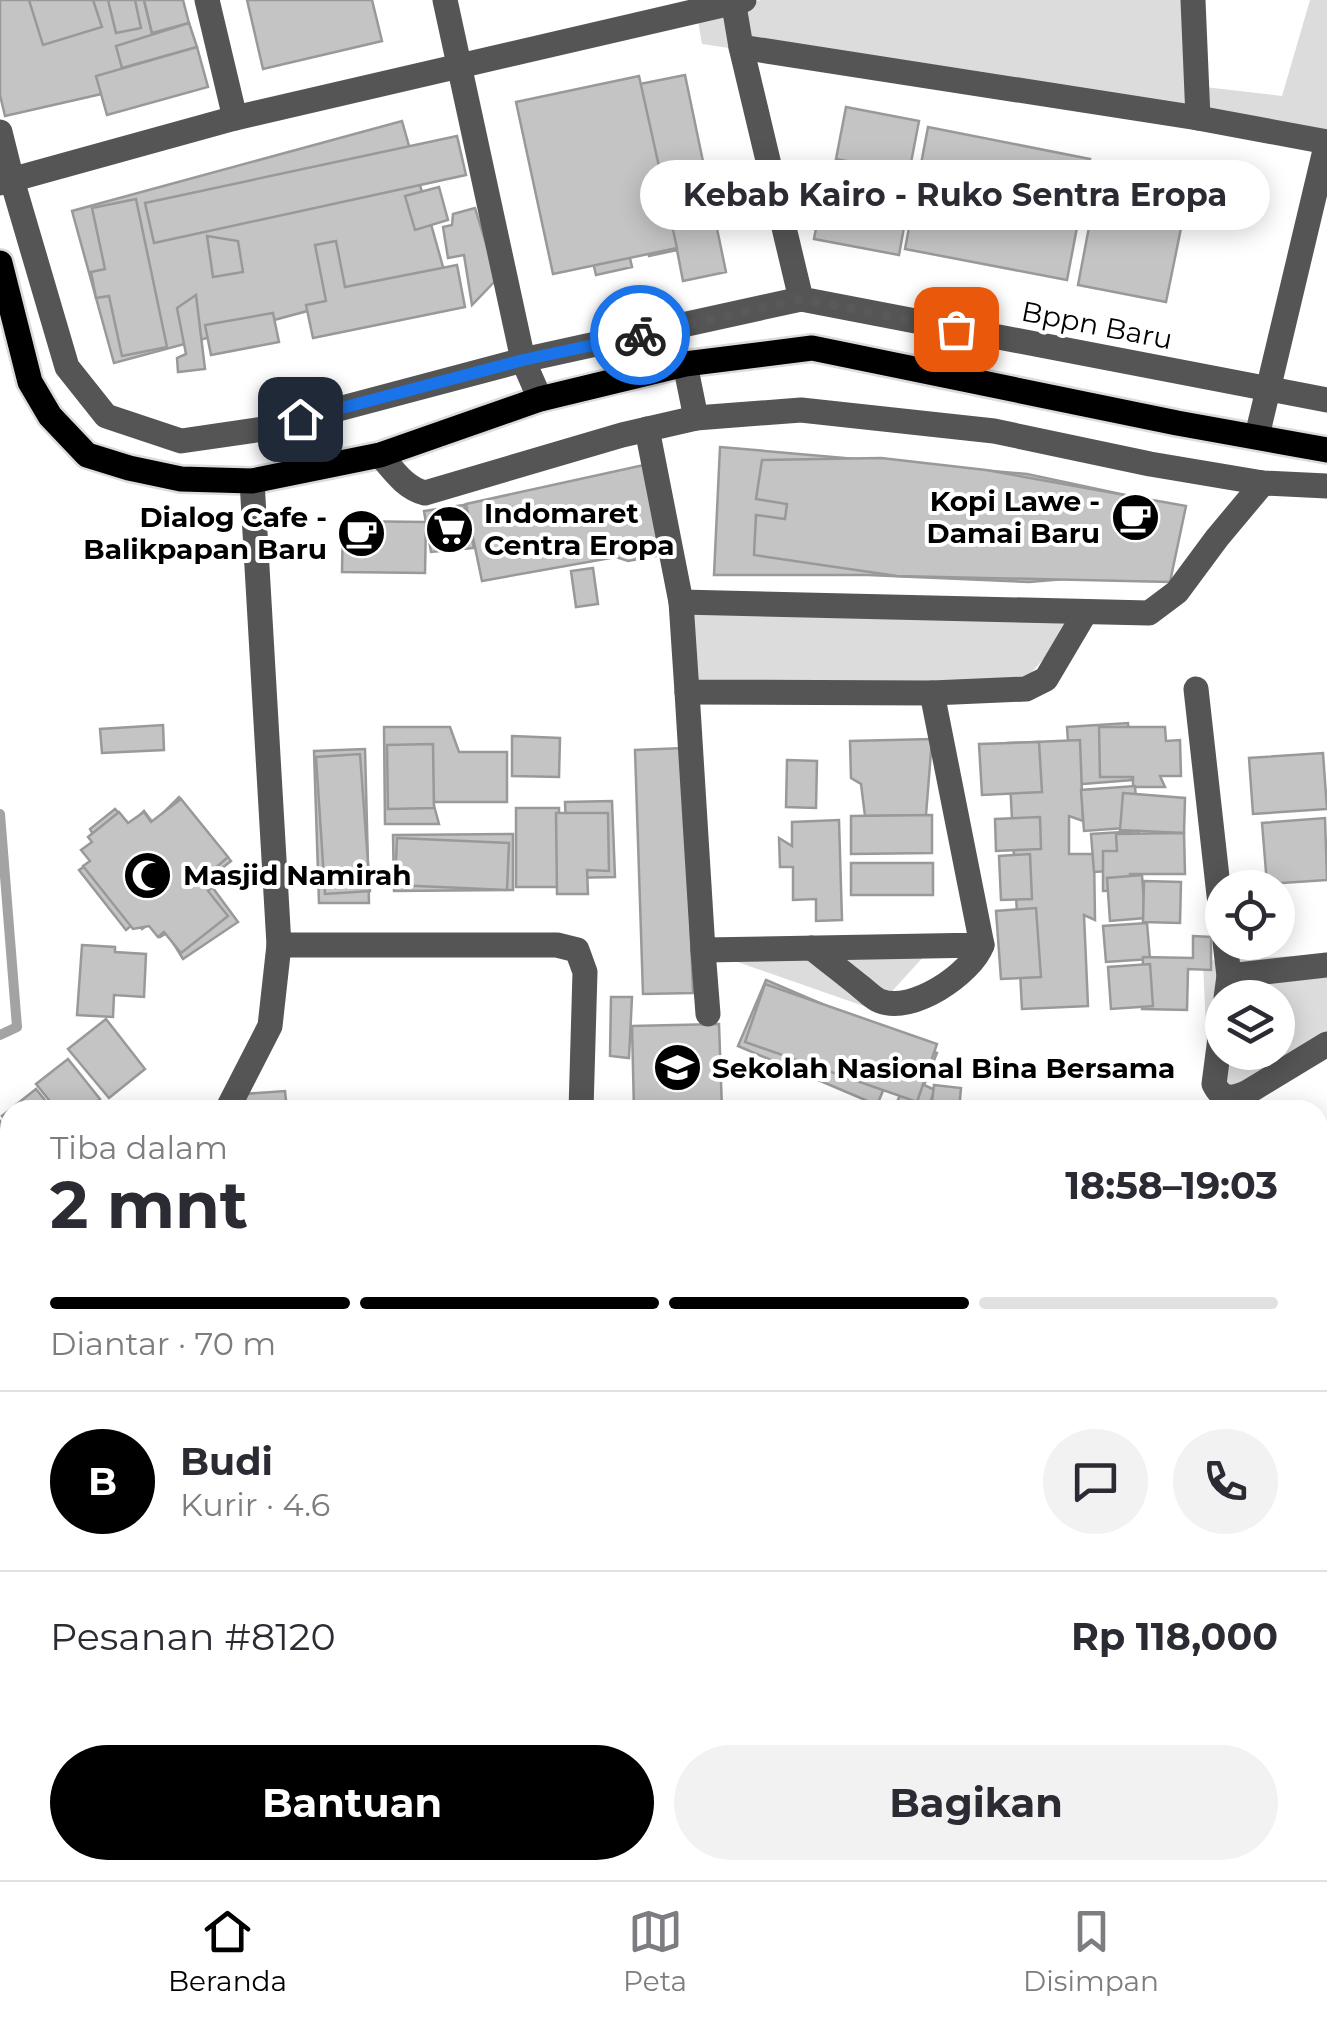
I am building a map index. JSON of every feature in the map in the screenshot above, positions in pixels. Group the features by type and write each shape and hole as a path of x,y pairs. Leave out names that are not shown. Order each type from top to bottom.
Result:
{"main road":[{"path":"0,263 30,382 50,416 87,455 181,479 252,481 380,455 540,400 684,364 812,348 1327,450"}],"street":[{"path":"208,0 235,118"},
{"path":"445,0 523,360 540,400"},
{"path":"1193,0 1198,118"},
{"path":"0,132 6,182 66,367 106,416 181,441 263,428 523,360 801,299 741,47 737,1 235,118 6,182"},
{"path":"741,47 1198,118 1327,142 1257,436"},
{"name":"Bppn Baru","path":"801,299 1327,400"},
{"path":"684,364 696,418"},
{"path":"380,455 405,484 426,494 696,418 801,410 994,430 1263,484 1327,486"},
{"path":"647,429 681,602 708,1014"},
{"path":"233,1100 270,1026 279,945 252,481"},
{"path":"681,602 1149,613 1177,592 1263,484"},
{"path":"687,692 932,693 1026,689 1046,679 1085,613"},
{"path":"1196,689 1216,870"},
{"path":"812,948 880,1002 912,1002 946,986 979,954 982,944 932,693"},
{"path":"703,950 982,944"},
{"path":"279,945 558,945 577,950 585,972 581,1100"},
{"path":"1260,980 1327,965"},
{"path":"1295,1063 1327,1044"},
{"path":"1216,1070 1215,1088 1226,1097 1235,1098 1284,1070"}],"shaded area":[{"path":"761,0 1193,0 1196,86 1282,96 1310,0 1327,0 1327,142 1198,118 702,44 697,15"},
{"path":"681,602 1085,613 1012,694 687,692"},
{"path":"936,943 875,1010 703,950"},
{"path":"1327,954 1327,1035 1295,1053 1295,980 1205,980 1205,1007 1203,961 1295,960 1295,956"},
{"path":"1208,1070 1263,1070 1209,1100"}],"building":[{"path":"0,0 144,0 163,80 5,116 0,95"},
{"path":"29,0 93,0 102,27 43,45"},
{"path":"108,0 135,0 141,28 116,33"},
{"path":"144,0 183,0 189,23 152,33"},
{"path":"247,0 372,0 382,41 263,69"},
{"path":"189,23 197,47 122,68 116,46"},
{"path":"197,47 208,87 107,115 96,76"},
{"path":"685,75 726,272 683,281 677,250 649,256 629,164 644,161 634,160 629,136 615,139 620,158 608,161 632,267 596,275 571,170 560,175 545,103"},
{"path":"639,76 677,248 553,274 516,102"},
{"path":"846,107 919,121 909,173 836,159"},
{"path":"402,121 445,274 114,363 72,211"},
{"path":"928,127 1090,159 1067,280 905,249"},
{"path":"457,136 466,175 154,243 145,203"},
{"path":"1101,164 1191,179 1166,302 1078,285"},
{"path":"827,167 912,183 899,255 814,239"},
{"path":"439,187 448,220 415,230 405,196"},
{"path":"136,199 167,347 122,356 109,296 96,298 91,272 105,269 92,208"},
{"path":"475,208 497,279 472,305 464,255 448,258 443,227 452,225 453,214"},
{"path":"207,236 238,241 243,272 213,277"},
{"path":"336,241 345,287 457,265 465,307 313,338 306,305 326,301 315,245"},
{"path":"196,295 205,369 178,372 177,358 186,354 177,308"},
{"path":"273,313 279,342 211,355 205,325"},
{"path":"720,447 1027,474 1158,502 1149,572 1029,582 868,575 714,575"},
{"path":"881,458 986,470 1186,506 1170,582 897,576 754,555 756,515 785,519 787,504 756,499 762,460"},
{"path":"644,465 662,555 628,561 616,557 482,581 466,504"},
{"name":"Indomaret Centra Eropa","path":"464,505 474,548 431,552 424,511"},
{"path":"343,521 426,522 425,573 342,572"},
{"path":"593,568 598,604 576,607 571,571"},
{"path":"1128,723 1132,780 1071,785 1067,727"},
{"path":"163,725 164,750 102,753 100,729"},
{"path":"384,727 450,727 459,752 507,752 507,802 433,802 439,824 385,824"},
{"path":"1099,727 1165,727 1166,741 1180,740 1181,776 1160,776 1165,787 1133,787 1133,777 1100,777"},
{"path":"512,736 560,738 559,777 512,776"},
{"path":"932,739 926,815 865,816 861,784 851,778 850,741"},
{"path":"1080,740 1083,821 1069,816 1069,854 1094,854 1095,920 1084,915 1088,1006 1022,1009 1008,743"},
{"path":"1039,742 1042,792 982,795 979,744"},
{"path":"433,744 434,808 388,809 387,745"},
{"path":"684,748 693,993 643,994 635,750"},
{"path":"365,749 369,903 319,903 314,751"},
{"path":"1323,753 1327,809 1253,814 1249,758"},
{"path":"360,754 370,891 325,894 316,757"},
{"path":"787,760 817,761 816,808 786,807"},
{"path":"1135,786 1138,827 1084,831 1081,790"},
{"path":"1123,793 1185,798 1184,833 1120,830"},
{"name":"Masjid Namirah","path":"179,797 231,861 207,880 238,922 183,959 167,933 160,937 151,923 142,929 137,921 126,930 79,870 94,860 84,851 97,842 90,829 115,809 130,825 144,811 153,823"},
{"name":"Masjid Namirah","path":"181,799 228,857 212,871 220,881 208,891 228,916 181,953 164,932 158,937 149,926 133,929 83,866 90,861 81,850 92,842 88,837 119,812 128,823 144,812 151,822"},
{"path":"612,801 615,877 568,878 565,802"},
{"path":"516,808 559,808 559,887 516,887"},
{"path":"556,813 608,813 609,871 587,870 588,894 557,894"},
{"path":"932,815 932,853 851,854 851,816"},
{"path":"1040,817 1041,849 996,851 995,819"},
{"path":"1325,818 1327,880 1295,882 1295,870 1266,870 1262,823"},
{"path":"839,820 842,920 816,921 816,899 793,900 793,867 780,867 779,838 792,846 792,822"},
{"path":"1139,831 1142,869 1094,872 1091,834"},
{"path":"1184,833 1185,874 1130,874 1130,890 1103,891 1103,851 1117,851 1116,834"},
{"path":"513,834 513,890 394,891 393,835"},
{"path":"397,838 509,843 507,890 395,885"},
{"path":"1030,854 1032,899 1001,900 999,856"},
{"path":"851,863 933,863 933,895 851,895"},
{"path":"1142,875 1145,918 1110,921 1107,878"},
{"path":"1144,881 1181,882 1180,923 1143,922"},
{"path":"1036,908 1041,977 1001,979 996,911"},
{"path":"1147,923 1150,959 1106,962 1103,926"},
{"path":"1193,936 1205,937 1205,960 1211,960 1211,970 1188,969 1187,1010 1142,1009 1143,957 1193,958"},
{"path":"82,945 146,954 144,997 114,995 113,1017 77,1015"},
{"path":"1150,964 1153,1006 1111,1009 1108,967"},
{"path":"766,980 937,1053 924,1085 935,1090 931,1100 898,1100 901,1093 885,1086 879,1100 865,1100 738,1046"},
{"path":"765,984 937,1044 918,1100 911,1100 745,1042"},
{"path":"611,997 632,997 629,1058 610,1056"},
{"path":"106,1019 145,1069 109,1098 68,1049"},
{"name":"Sekolah Nasional Bina Bersama","path":"719,1024 722,1100 634,1100 632,1026"},
{"path":"68,1059 100,1099 49,1100 36,1084"},
{"path":"934,1085 961,1088 960,1100 932,1100"},
{"path":"36,1089 45,1100 22,1100"},
{"path":"285,1091 286,1100 245,1100 244,1094"}],"waterway":[{"path":"0,814 17,1027 0,1035"}],"way so far":[{"path":"640,335 801,299 956,329"}],"place":[{"name":"Kebab Kairo - Ruko Sentra Eropa","path":"956,329"},
{"name":"Kopi Lawe - Damai Baru","path":"1135,517"},
{"name":"Indomaret Centra Eropa","path":"449,529"},
{"name":"Dialog Cafe - Balikpapan Baru","path":"362,533"},
{"name":"Masjid Namirah","path":"148,875"},
{"name":"Sekolah Nasional Bina Bersama","path":"677,1068"}],"route":[{"path":"300,419 523,360 640,335"}]}
